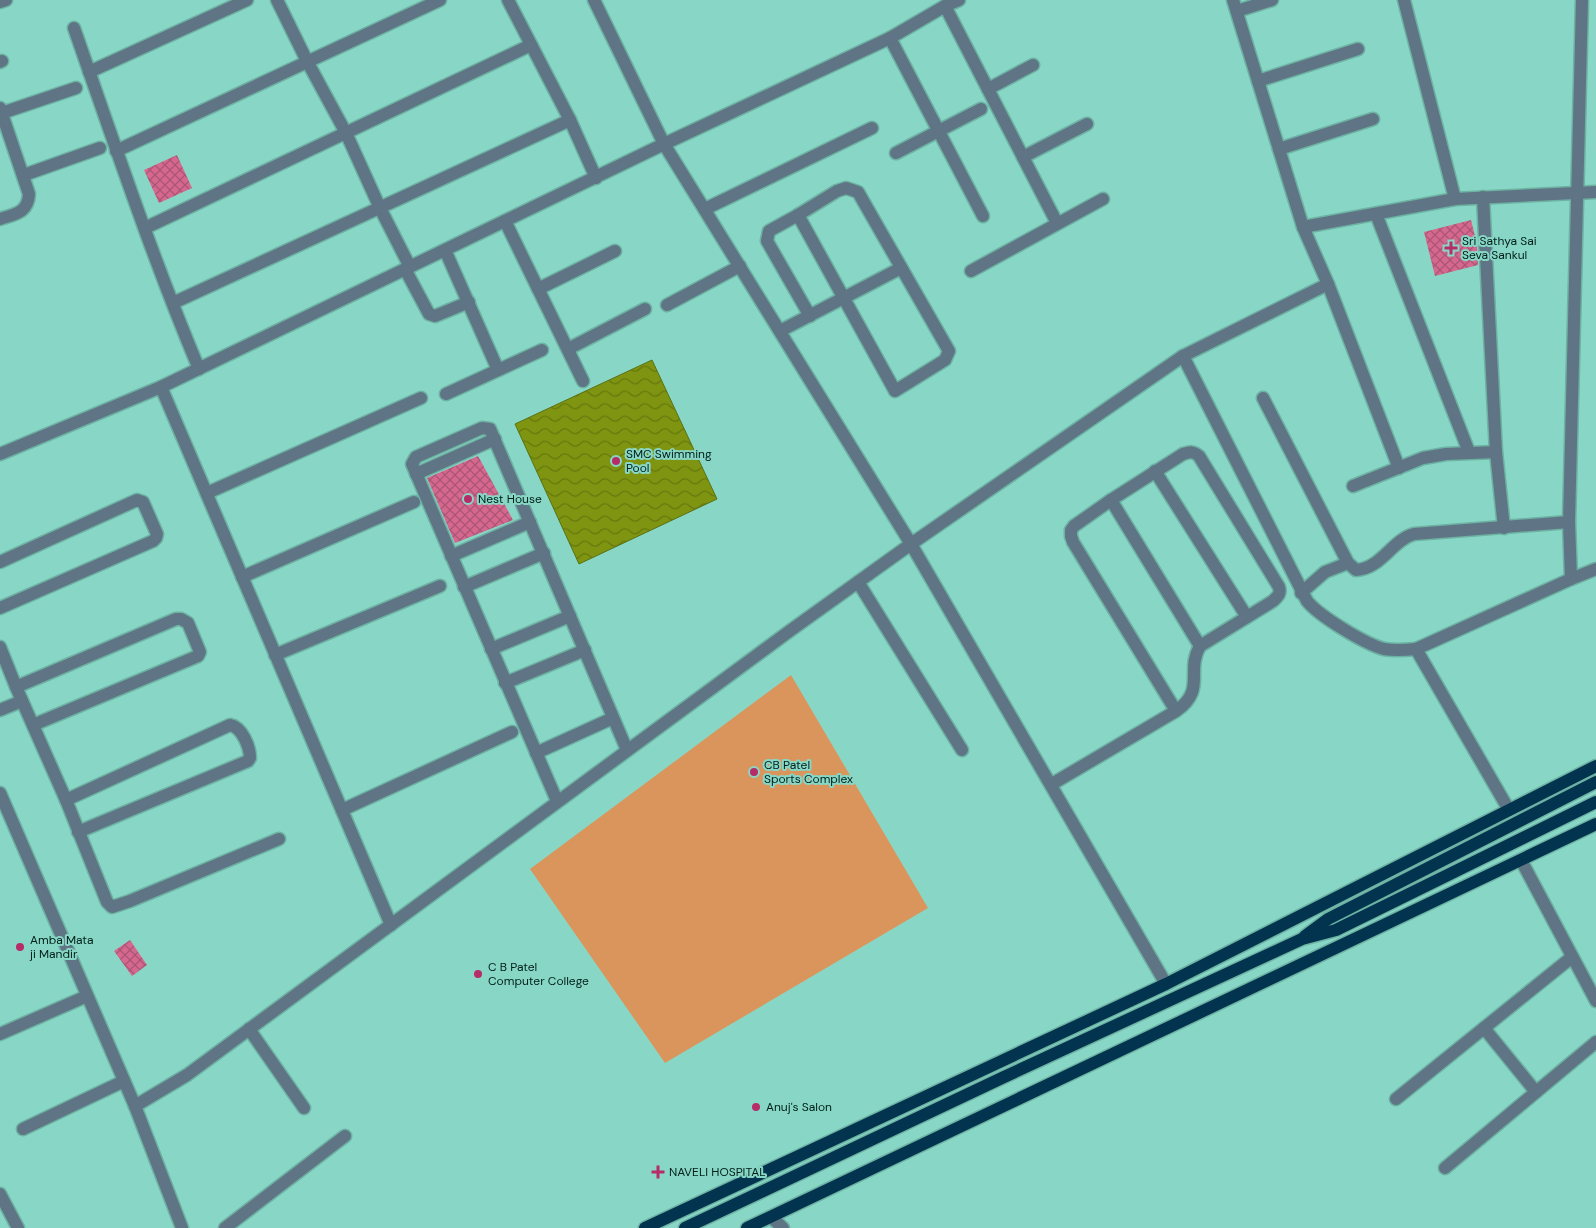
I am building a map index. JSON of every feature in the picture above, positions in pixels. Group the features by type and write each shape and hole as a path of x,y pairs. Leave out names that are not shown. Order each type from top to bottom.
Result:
{"main road":[{"path":"645,1228 1166,984 1596,766"},
{"path":"1302,939 1328,919 1596,782"},
{"path":"684,1228 1004,1076 1302,939 1336,930 1596,802"},
{"path":"747,1228 1596,824"}],"street":[{"path":"0,2 6,0"},
{"path":"89,72 247,0"},
{"path":"277,0 346,133 429,314 435,316 468,302"},
{"path":"116,152 440,0"},
{"path":"508,0 570,120 596,178"},
{"path":"594,0 664,144 910,544 1166,984"},
{"path":"0,454 161,387 664,144 890,38 959,0"},
{"path":"1272,0 1235,5 1303,227 1328,284 1399,468"},
{"path":"1404,0 1455,200"},
{"path":"1571,579 1569,522 1582,1"},
{"path":"945,6 1057,223"},
{"path":"74,28 116,152 199,368"},
{"path":"890,38 984,216"},
{"path":"145,228 531,45"},
{"path":"1258,81 1358,49"},
{"path":"988,90 1033,65"},
{"path":"0,219 20,212 29,202 24,175 1,111 76,88"},
{"path":"896,154 981,109"},
{"path":"1279,149 1373,119"},
{"path":"173,303 570,120"},
{"path":"1023,157 1087,124"},
{"path":"705,209 872,128"},
{"path":"24,175 100,148"},
{"path":"798,215 895,391 945,360 949,351 858,192 846,188 837,191 770,231 767,240 810,316"},
{"path":"1303,227 1455,200 1596,192"},
{"path":"1484,197 1496,452 1504,528"},
{"path":"971,271 1104,199"},
{"path":"1376,214 1470,452"},
{"path":"505,221 583,381"},
{"path":"445,250 498,370"},
{"path":"538,289 615,251"},
{"path":"667,305 740,266"},
{"path":"780,331 902,268"},
{"path":"135,1106 187,1075 557,801 910,544 1183,356 1328,284"},
{"path":"568,349 645,309"},
{"path":"446,394 542,350"},
{"path":"1183,356 1302,593 1313,608 1365,641 1384,649 1416,649 1596,569"},
{"path":"161,387 392,925"},
{"path":"207,493 421,398"},
{"path":"1263,398 1348,563 1356,570 1362,570 1382,558 1402,539 1414,534 1569,522"},
{"path":"557,801 416,474 412,464 416,458 482,428 490,430 627,750"},
{"path":"1052,786 1176,711 1190,699 1193,690 1196,657 1200,646 1248,618 1278,596 1280,592 1279,587 1195,452 1183,454 1155,471 1110,500 1071,530 1073,542 1176,711"},
{"path":"1353,486 1433,456 1470,452 1496,452"},
{"path":"1155,471 1248,618"},
{"path":"0,562 137,500 143,502 156,534 156,538 152,540 0,608"},
{"path":"1110,500 1200,646"},
{"path":"242,577 414,502"},
{"path":"451,556 530,522"},
{"path":"464,587 544,554"},
{"path":"1302,593 1325,572 1348,563"},
{"path":"858,582 962,750"},
{"path":"275,655 440,586"},
{"path":"491,650 570,616"},
{"path":"16,687 176,619 181,618 188,623 200,652 198,656 33,725"},
{"path":"0,646 66,800 107,902 112,907 279,839"},
{"path":"1416,649 1509,810"},
{"path":"506,683 584,650"},
{"path":"0,710 22,701"},
{"path":"536,753 613,718"},
{"path":"66,800 230,725 240,730 249,749 250,758 248,761 78,832"},
{"path":"342,810 512,732"},
{"path":"0,793 135,1106 182,1228"},
{"path":"1521,860 1596,1001"},
{"path":"1396,1099 1572,957"},
{"path":"0,1034 88,996"},
{"path":"1484,1028 1536,1092"},
{"path":"249,1029 304,1108"},
{"path":"1445,1168 1596,1042"},
{"path":"23,1128 124,1080"},
{"path":"225,1228 345,1136"},
{"path":"0,1194 18,1228"},
{"path":"771,1217 783,1228"}],"shaded area":[{"name":"CB Patel Sports Complex","path":"791,675 928,908 665,1063 530,869"}],"water":[{"name":"SMC Swimming Pool","path":"652,360 717,499 579,564 515,424"}],"building":[{"path":"177,155 192,188 159,203 144,170"},
{"path":"1471,220 1477,244 1478,265 1435,276 1424,232"},
{"name":"Nest House","path":"478,456 513,520 455,543 427,478"},
{"path":"130,940 147,965 132,976 114,951"}],"place":[{"name":"Sri Sathya Sai Seva Sankul","path":"1451,248"},
{"name":"SMC Swimming Pool","path":"616,461"},
{"name":"Nest House","path":"468,499"},
{"name":"CB Patel Sports Complex","path":"754,772"},
{"name":"Amba Mata ji Mandir","path":"20,947"},
{"name":"C B Patel Computer College","path":"478,974"},
{"name":"Anuj's Salon","path":"756,1107"},
{"name":"NAVELI HOSPITAL","path":"658,1172"}]}
